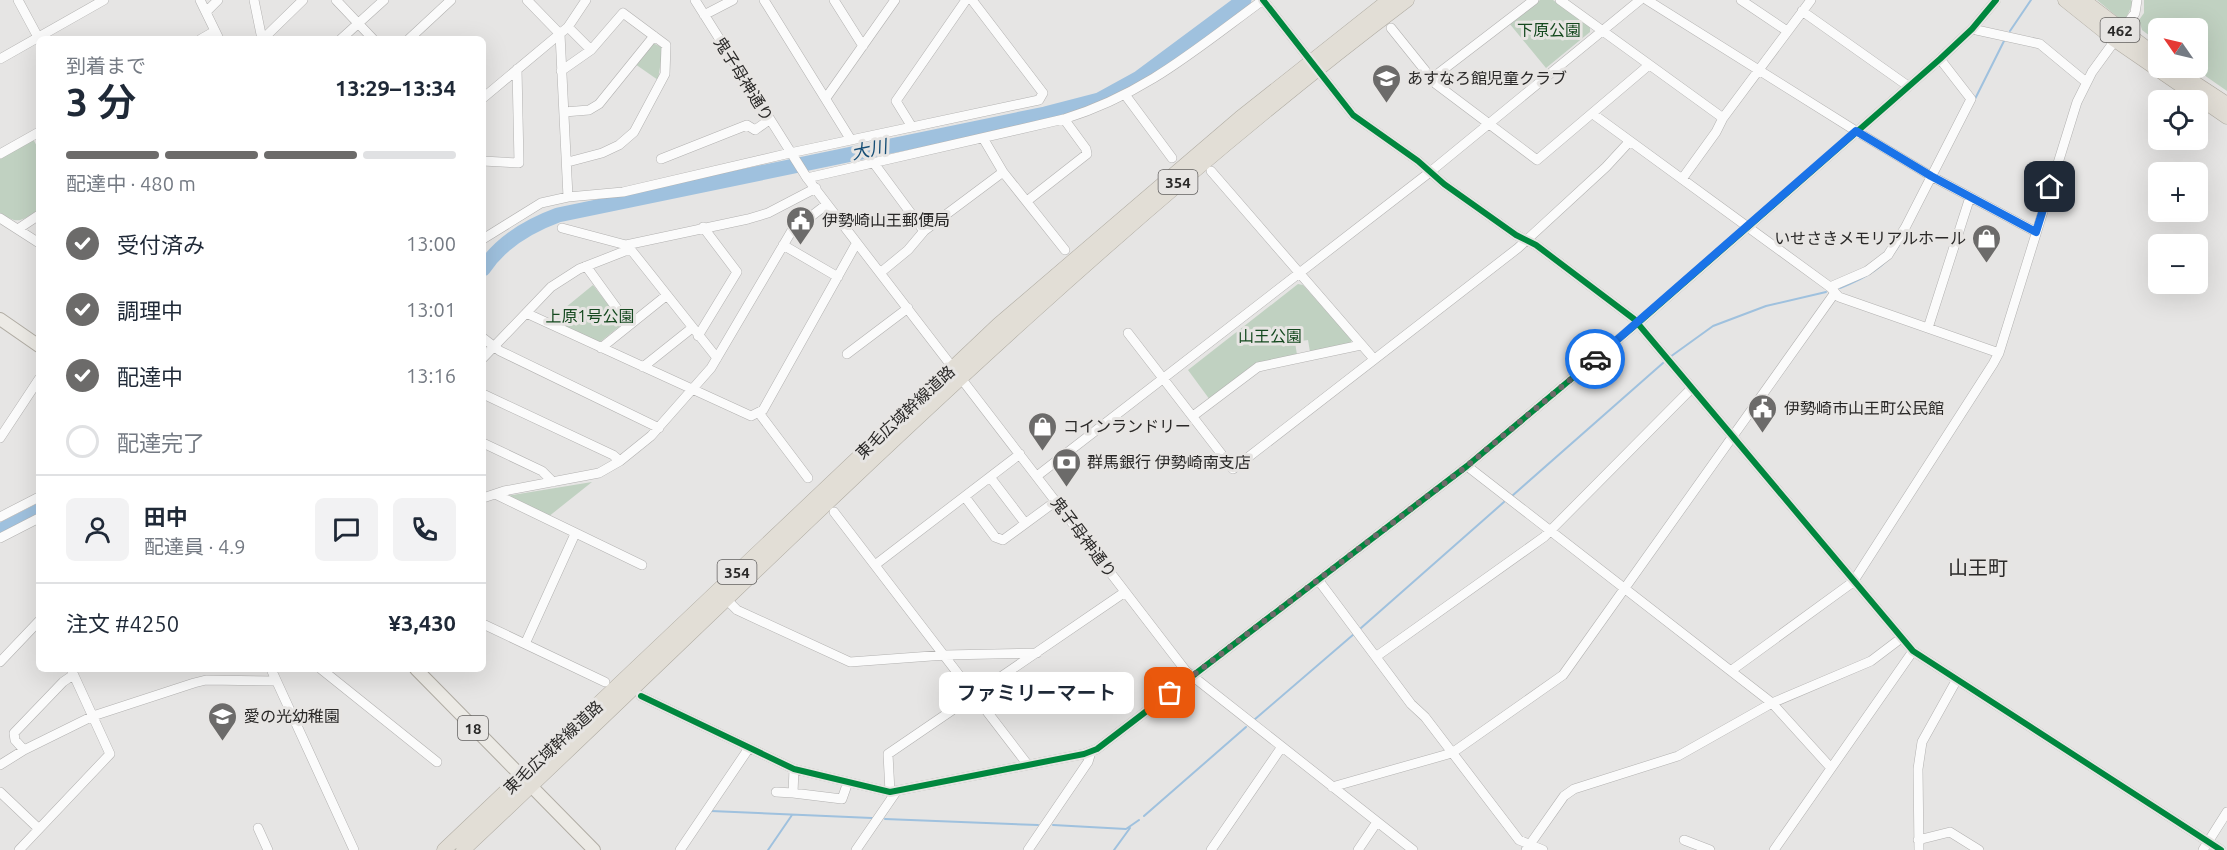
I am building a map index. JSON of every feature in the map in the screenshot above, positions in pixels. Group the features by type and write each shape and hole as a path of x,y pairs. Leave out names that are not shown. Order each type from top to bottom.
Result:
{"highway":[{"name":"東毛広域幹線道路","path":"1314,66 1389,0"},
{"name":"東毛広域幹線道路","path":"463,850 526,781 1133,207 1314,66 1407,0"},
{"name":"462","path":"2066,0 2118,35 2227,117"},
{"name":"462","path":"2083,0 2118,35 2148,52"},
{"path":"2187,78 2227,104"},
{"name":"東毛広域幹線道路","path":"444,850 526,781 727,600 957,373"}],"main road":[{"path":"0,319 36,344"},
{"name":"18","path":"419,672 594,850"}],"street":[{"path":"18,0 38,36"},
{"path":"42,36 104,0"},
{"path":"200,0 217,35"},
{"path":"206,12 218,0"},
{"path":"254,0 262,36"},
{"path":"266,36 303,0"},
{"path":"336,0 370,36"},
{"path":"344,36 384,0"},
{"path":"412,36 451,0"},
{"path":"527,0 560,34 568,197"},
{"path":"486,95 568,27 586,0"},
{"name":"鬼子母神通り","path":"695,0 769,120 826,204 1192,677 1413,850"},
{"path":"704,15 733,0"},
{"path":"764,0 851,140"},
{"path":"834,0 863,46"},
{"path":"826,98 895,0"},
{"path":"912,127 896,101 966,0"},
{"path":"486,237 541,203 568,197 623,192 1042,97 1042,93 972,0"},
{"path":"806,176 1064,119 1126,96 1165,73 1263,0 1353,115 1509,231 1569,270 1579,280 1634,319 1900,639 1913,651 2205,846 2221,850"},
{"path":"1431,79 1533,0"},
{"path":"1560,0 1723,118"},
{"path":"1037,476 1430,172 1640,0"},
{"path":"1647,0 1931,176 2036,232"},
{"path":"1741,0 1787,31"},
{"path":"1682,179 1716,132 1723,118 1811,0"},
{"path":"641,696 794,770 893,792 1091,752 1467,466 1637,324 1940,59 1972,29 1996,0"},
{"path":"1732,670 1853,582 1999,353 2070,122 2086,82 2135,13 2137,0"},
{"path":"1802,11 1908,86"},
{"path":"561,71 591,50 623,13 666,45 665,74 634,132 619,145 602,153 568,162"},
{"path":"568,27 591,50"},
{"path":"1391,28 1431,79 1537,160 1649,65"},
{"path":"1972,29 2040,44 2086,82"},
{"path":"564,112 590,110 599,105 654,36"},
{"path":"0,59 36,40"},
{"path":"1332,787 1452,753 1563,675 1733,438 1832,290 1867,271 1888,255 1905,228 1971,99 1940,59"},
{"path":"486,161 519,163 517,69"},
{"path":"1126,96 1172,158"},
{"path":"1593,114 1832,290 1999,353"},
{"path":"1027,201 1087,154 1064,119"},
{"path":"661,159 747,125 755,130 769,120"},
{"path":"0,154 36,134"},
{"path":"983,138 1004,172 1065,250"},
{"path":"1128,333 1233,469 1527,241 1570,198 1606,167 1629,142"},
{"path":"873,162 924,231"},
{"path":"1212,171 1374,359"},
{"path":"880,273 908,250 924,231 1004,172"},
{"path":"486,355 551,287 586,266 626,248 703,227 768,213 816,188"},
{"path":"1928,328 1970,196"},
{"path":"486,496 590,477 620,461 659,428 717,358 796,227 826,204"},
{"path":"18,229 36,217"},
{"path":"0,218 36,241"},
{"path":"698,336 737,272 703,227"},
{"path":"562,228 632,251 717,358"},
{"path":"759,413 856,244"},
{"path":"783,246 838,277"},
{"path":"586,266 628,324"},
{"path":"601,348 628,324 667,295"},
{"path":"848,354 908,308"},
{"path":"526,312 746,415 759,413"},
{"path":"643,367 692,328"},
{"path":"486,340 494,347 659,428"},
{"path":"1193,416 1258,367 1361,345"},
{"path":"0,438 4,425 36,383"},
{"path":"1377,656 1468,593 1550,531 1691,389"},
{"path":"486,395 613,455 620,461"},
{"path":"759,413 808,478"},
{"path":"486,444 542,471 553,483"},
{"path":"875,565 1020,454"},
{"path":"1467,466 1772,703 1831,768"},
{"path":"990,477 1025,524"},
{"path":"495,494 642,565"},
{"path":"965,497 998,540 1003,540 1056,501"},
{"path":"0,517 36,498"},
{"path":"834,512 1028,765"},
{"path":"0,538 36,520"},
{"path":"525,644 575,534"},
{"path":"1319,580 1411,704 1519,840 1528,848 1543,850"},
{"path":"856,850 893,792 888,754 1125,592"},
{"path":"727,600 740,612 850,662 945,655 1037,653"},
{"path":"0,662 36,624"},
{"path":"486,625 605,682"},
{"path":"1528,848 1564,796 1574,789 1678,756 1772,703 1870,661 1900,639"},
{"path":"1774,850 1913,651"},
{"path":"19,850 110,754 72,672 14,733 24,750"},
{"path":"272,672 354,850"},
{"path":"325,672 437,762"},
{"path":"0,765 24,750 93,717 200,681 276,681"},
{"path":"1919,850 1918,769 1922,742 1956,681"},
{"path":"680,850 748,748"},
{"path":"1211,850 1281,748"},
{"path":"1028,850 1088,762 1091,752"},
{"path":"793,794 794,770"},
{"path":"776,792 842,799 848,782"},
{"path":"0,792 39,828"},
{"path":"2205,846 2227,812"},
{"path":"1358,850 1377,822"},
{"path":"258,828 268,850"},
{"path":"1918,840 1950,832 1979,850"},
{"path":"1684,840 1710,850"}],"green space":[{"name":"下原公園","path":"1540,0 1553,0 1590,27 1590,32 1546,68 1509,23"},
{"path":"2097,0 2131,0 2133,3 2126,18 2120,19"},
{"path":"2144,0 2227,0 2227,91 2208,78 2208,18 2148,18 2148,34 2142,30 2139,20 2144,13"},
{"path":"653,43 663,48 658,80 635,64"},
{"path":"33,139 36,144 36,212 23,219 11,219 0,213 0,158"},
{"name":"山王公園","path":"1298,284 1303,285 1352,340 1350,345 1310,352 1308,340 1295,342 1297,355 1257,364 1210,400 1188,370"},
{"name":"上原1号公園","path":"593,285 621,321 620,326 600,342 549,321"},
{"path":"592,482 548,517 506,496"}],"waterway":[{"name":"大川","path":"486,265 516,236 558,215 1045,114 1099,100 1139,78 1244,0"},
{"path":"2010,31 2031,0"},
{"path":"1975,99 2004,41"},
{"path":"1840,288 1875,270 1889,258 1901,242"},
{"path":"1670,357 1713,326 1766,306 1826,292"},
{"path":"1512,496 1663,363"},
{"path":"1361,628 1504,502"},
{"name":"大川","path":"0,531 36,513"},
{"path":"1254,720 1354,634"},
{"path":"1144,816 1246,727"},
{"path":"711,811 872,818"},
{"path":"768,850 792,815"},
{"path":"885,819 1038,825"},
{"path":"1053,825 1126,829 1139,820"},
{"path":"1114,850 1130,828"}],"cycle path":[{"path":"1263,0 1353,115 1418,161 1444,184 1516,235 1536,245 1634,319 1913,651 2221,850"},
{"path":"641,696 794,769 890,792 1084,754 1097,749 1467,466 1637,324 1940,59 1972,29 1996,0"}],"way so far":[{"path":"1170,693 1219,658 1467,466 1595,359"}],"place":[{"name":"あすなろ館児童クラブ","path":"1386,104"},
{"name":"伊勢崎山王郵便局","path":"801,246"},
{"name":"いせさきメモリアルホール","path":"1987,264"},
{"name":"伊勢崎市山王町公民館","path":"1763,434"},
{"name":"コインランドリー","path":"1042,452"},
{"name":"群馬銀行 伊勢崎南支店","path":"1066,488"},
{"name":"ファミリーマート","path":"1170,693"},
{"name":"愛の光幼稚園","path":"223,742"}],"district":[{"name":"山王町","path":"1978,567"}],"route":[{"path":"1595,359 1856,131 1931,176 2036,232 2050,187"}]}
